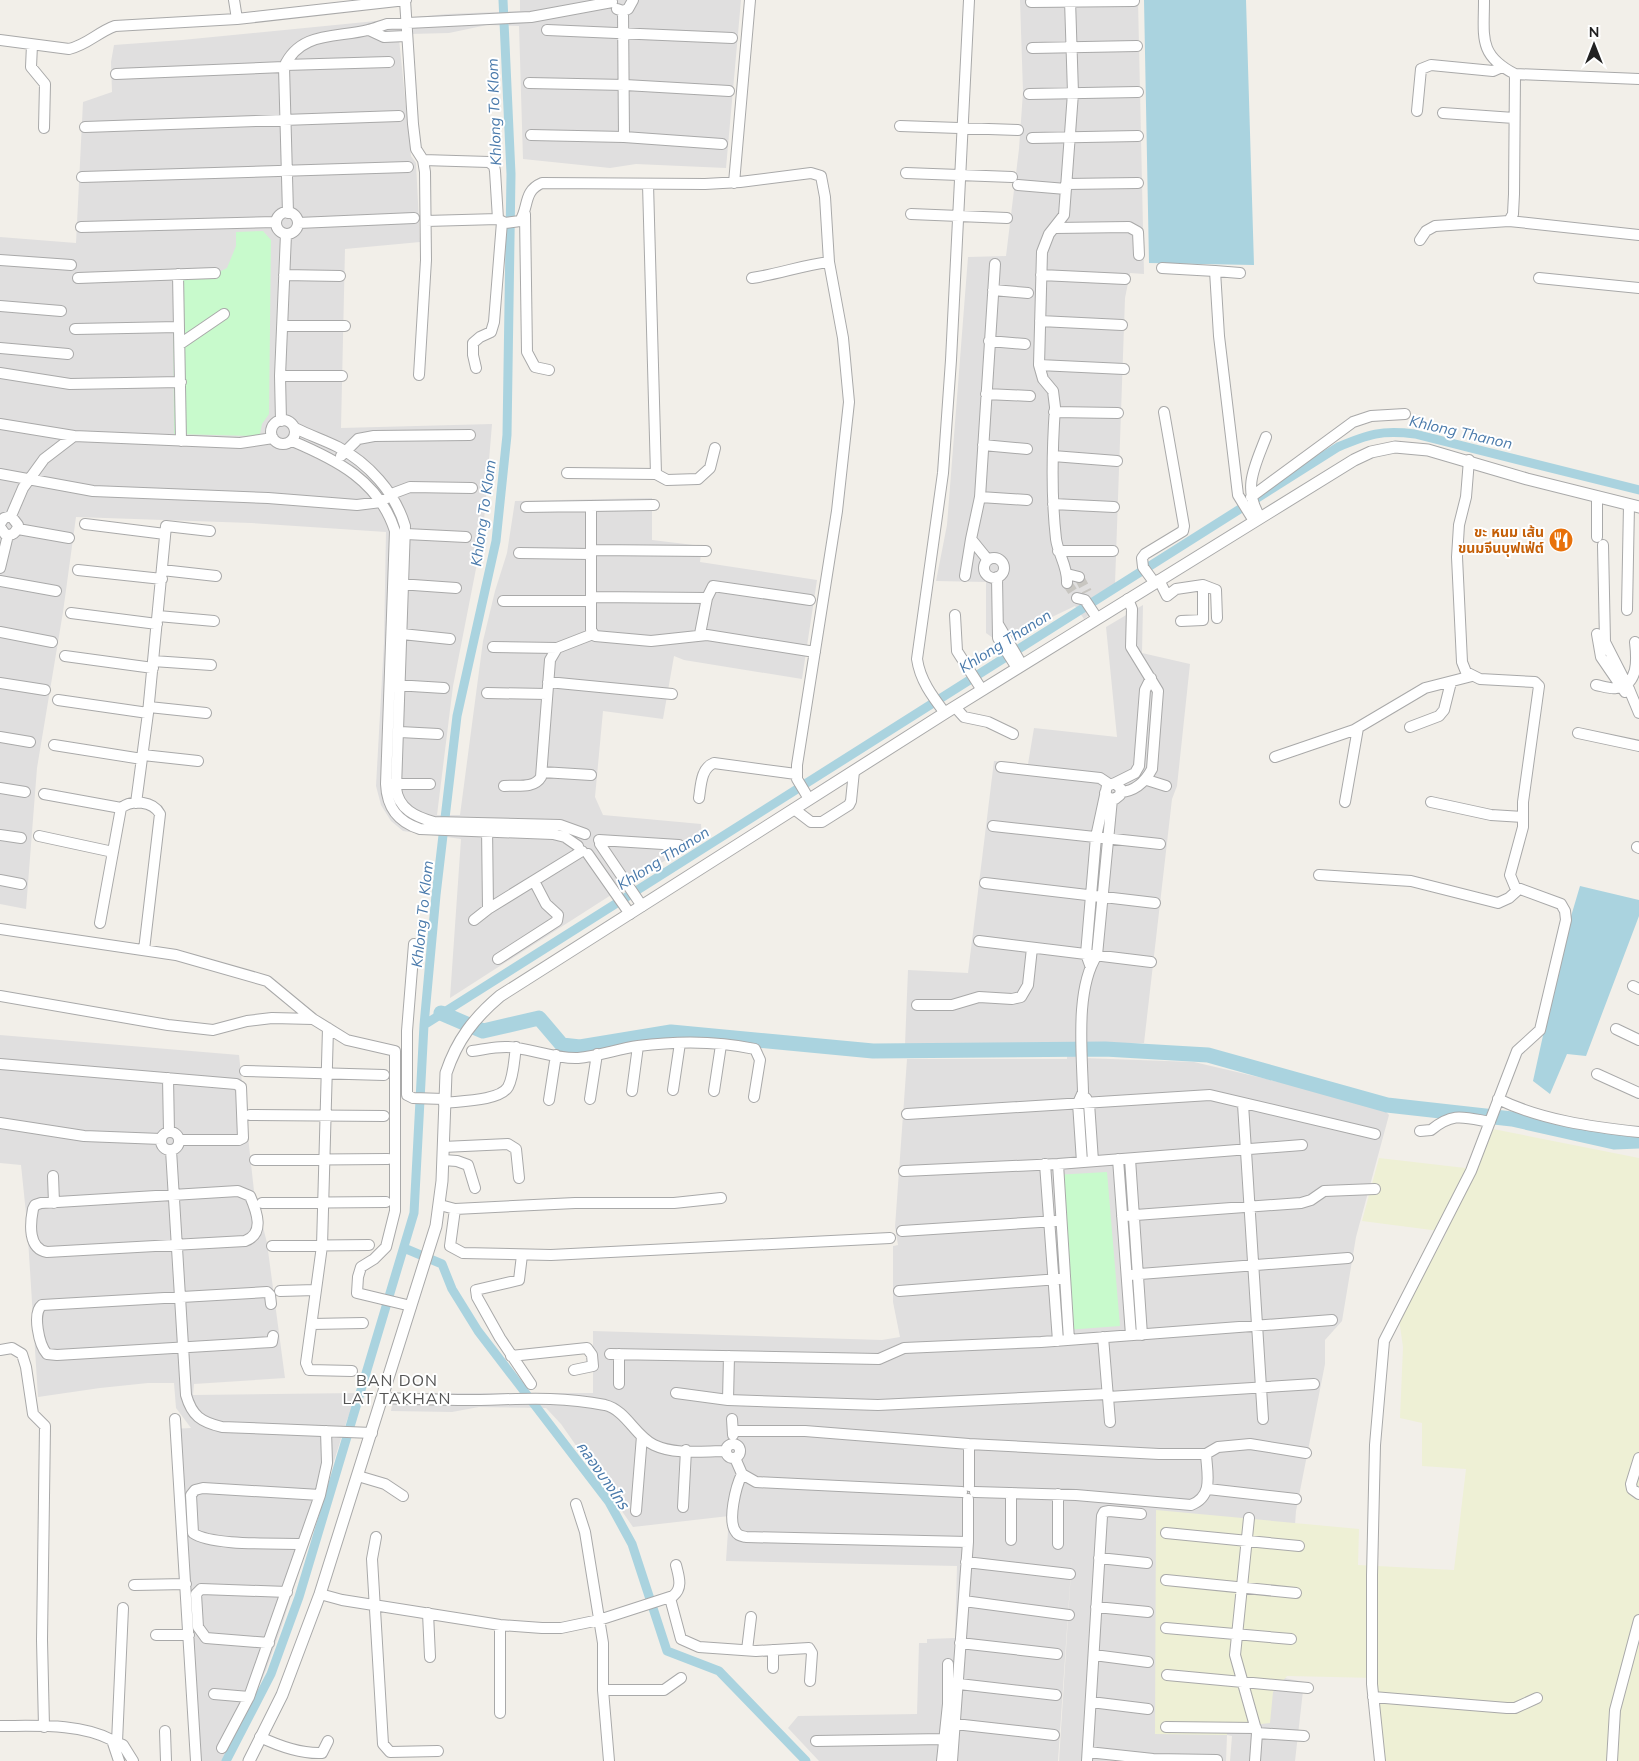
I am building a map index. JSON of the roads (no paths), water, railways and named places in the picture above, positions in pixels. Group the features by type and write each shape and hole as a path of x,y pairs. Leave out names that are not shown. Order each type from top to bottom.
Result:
{"street":[{"path":"234,0 237,19"},
{"path":"623,11 631,6 633,0"},
{"path":"734,182 750,0"},
{"path":"969,0 959,216 943,473 917,652 919,672 930,693 947,709 964,717 988,722 1013,734"},
{"path":"1070,0 1070,47 1073,93 1071,138 1064,215 1049,234 1042,252 1039,364 1043,379 1053,392 1053,504 1058,551 1067,578 1079,578"},
{"path":"1031,2 1070,0 1134,1"},
{"path":"1484,0 1484,42 1490,57 1514,74 1639,79"},
{"path":"288,213 287,120 284,66 292,53 310,39 369,30 387,24 405,22 531,17 612,1 616,8 623,11"},
{"path":"0,40 31,53 80,46 105,29 115,26 237,19 405,2 406,36 416,149 423,160 426,221 426,260 419,375"},
{"path":"623,11 624,138"},
{"path":"369,30 384,38 406,36"},
{"path":"547,30 732,38"},
{"path":"1032,48 1137,46"},
{"path":"31,53 33,72 45,84 44,128"},
{"path":"116,74 389,62"},
{"path":"1417,111 1421,69 1424,67 1431,65 1493,71 1502,67"},
{"path":"1509,221 1512,214 1514,194 1514,74"},
{"path":"529,83 624,85 728,91"},
{"path":"1029,94 1138,92"},
{"path":"1444,113 1514,118"},
{"path":"84,127 399,116"},
{"path":"900,126 1018,130"},
{"path":"531,135 722,144"},
{"path":"1032,138 1138,136"},
{"path":"423,160 489,162 494,166 502,221 494,322 491,332 473,343 472,355 476,368"},
{"path":"82,177 408,167"},
{"path":"548,370 535,367 527,352 524,213 530,191 542,183 648,184 734,182 811,173 821,176 825,197 829,262 842,338 849,402 837,511 797,776 807,797"},
{"path":"906,173 961,175 1066,186 1138,183"},
{"path":"648,184 656,474"},
{"path":"288,213 295,216 298,223 296,230 286,234 280,231 276,222 280,215 288,213"},
{"path":"426,221 502,221 518,223 524,213"},
{"path":"911,214 1007,218"},
{"path":"298,223 414,218"},
{"path":"1420,240 1426,231 1435,226 1509,221 1639,235"},
{"path":"81,227 276,222"},
{"path":"1055,228 1129,227 1138,232 1139,255"},
{"path":"281,421 280,376 286,234"},
{"path":"0,260 71,265"},
{"path":"752,278 779,274 802,265 829,262"},
{"path":"965,576 980,497 995,264"},
{"path":"1162,268 1240,272"},
{"path":"1215,271 1231,443 1248,500 1256,517"},
{"path":"78,278 215,273"},
{"path":"178,274 181,441"},
{"path":"284,275 340,276"},
{"path":"1041,275 1124,279"},
{"path":"1539,278 1639,288"},
{"path":"992,290 1028,293"},
{"path":"0,306 61,311"},
{"path":"180,344 224,314"},
{"path":"1040,321 1122,325"},
{"path":"282,326 345,326"},
{"path":"75,329 179,327"},
{"path":"989,341 1026,344"},
{"path":"0,348 68,354"},
{"path":"1039,364 1124,369"},
{"path":"0,373 70,384 181,382"},
{"path":"280,376 342,376"},
{"path":"986,394 1030,396"},
{"path":"1054,412 1118,413"},
{"path":"1164,412 1184,526 1183,531 1146,554 1142,558 1143,567 1167,596 1176,589 1203,586 1216,590 1217,618"},
{"path":"1248,500 1352,422 1371,416 1405,414"},
{"path":"273,438 273,427 281,421 289,422 295,428 345,451 366,466 391,496 403,519 406,534 398,584 389,685 391,784 403,806 433,826 487,828 560,825 585,834 592,833 600,842 640,903"},
{"path":"0,424 74,436 252,443 273,438 282,444 292,441 337,461 365,482 381,502 395,531 402,634 400,732 391,784"},
{"path":"292,441 295,428"},
{"path":"337,461 358,439 374,436 470,435"},
{"path":"11,516 17,498 44,459 74,436"},
{"path":"1248,500 1253,472 1266,437"},
{"path":"983,445 1027,449"},
{"path":"249,1761 282,1696 320,1594 358,1476 366,1433 382,1398 408,1305 424,1265 436,1226 440,1205 443,1160 446,1073 463,1035 479,1014 500,996 640,903 794,809 807,797 854,771 1018,663 1128,599 1256,517 1371,452 1394,447 1428,450 1469,460 1527,479 1634,506 1627,610"},
{"path":"567,473 656,474 667,480 698,479 710,468 715,448"},
{"path":"1053,456 1117,461"},
{"path":"1380,1761 1373,1697 1372,1575 1375,1445 1382,1350 1388,1332 1471,1171 1517,1051 1540,1030 1566,920 1565,911 1561,904 1519,889 1511,883 1510,876 1523,827 1522,802 1539,686 1535,682 1480,679 1466,672 1462,662 1458,556 1459,525 1466,497 1469,460"},
{"path":"0,474 64,487 110,493 268,498 357,505 381,502 403,489 419,486 472,488"},
{"path":"980,497 1026,500"},
{"path":"1599,498 1600,593 1605,642 1637,709"},
{"path":"1053,504 1114,507"},
{"path":"526,507 654,505"},
{"path":"591,506 591,630 593,634"},
{"path":"0,568 4,518 11,516"},
{"path":"11,516 17,521 18,529"},
{"path":"85,524 165,534"},
{"path":"136,803 158,620 166,526 210,531"},
{"path":"3,529 12,534 18,529 69,538"},
{"path":"406,534 466,537"},
{"path":"971,539 988,560"},
{"path":"1058,551 1113,551"},
{"path":"519,553 706,552"},
{"path":"997,578 992,578 985,572 984,568 988,560 996,558 1003,563 1003,572 997,578 998,624 1006,644 1018,663"},
{"path":"78,570 216,576"},
{"path":"0,581 56,592"},
{"path":"398,584 456,588"},
{"path":"700,634 711,587 717,586 810,600"},
{"path":"1181,620 1203,620 1203,586"},
{"path":"503,601 707,598"},
{"path":"1084,598 1096,616"},
{"path":"1001,767 1100,778 1118,798 1122,792 1132,792 1147,780 1152,769 1158,691 1131,647 1132,609 1128,599"},
{"path":"72,613 158,620 214,621"},
{"path":"955,615 957,651 981,688"},
{"path":"0,632 52,642"},
{"path":"402,634 450,639"},
{"path":"493,647 557,648 593,634 601,637 651,641 700,634 815,652"},
{"path":"1596,686 1616,688 1624,684 1636,668 1635,642"},
{"path":"504,786 536,784 541,777 550,660 557,648"},
{"path":"65,656 153,664 211,666"},
{"path":"1275,757 1358,728 1425,688 1472,676"},
{"path":"1092,954 1092,896 1096,837 1110,790 1135,773 1139,766 1146,690 1151,678"},
{"path":"548,682 672,694"},
{"path":"1410,727 1439,716 1444,710 1451,682"},
{"path":"0,683 45,690"},
{"path":"389,685 444,688"},
{"path":"487,693 547,694"},
{"path":"58,700 148,710 206,712"},
{"path":"1345,802 1358,728"},
{"path":"400,732 438,734"},
{"path":"1578,733 1639,746"},
{"path":"0,737 30,742"},
{"path":"54,745 142,757 198,761"},
{"path":"699,798 703,774 709,765 714,763 797,776"},
{"path":"794,809 811,822 826,821 851,801 854,771"},
{"path":"542,772 591,775"},
{"path":"1147,780 1166,786"},
{"path":"391,784 430,784"},
{"path":"0,788 25,792"},
{"path":"1082,1162 1078,1103 1083,1092 1081,1045 1083,1009 1104,896 1109,839 1110,790"},
{"path":"44,794 121,808"},
{"path":"1431,802 1491,814 1523,818"},
{"path":"100,923 121,808 126,804 136,803 157,808 160,814 144,950"},
{"path":"993,826 1160,844"},
{"path":"487,828 553,834 565,837 583,850 628,911"},
{"path":"487,828 488,909"},
{"path":"583,850 580,838 585,834"},
{"path":"0,835 21,838"},
{"path":"39,836 113,852"},
{"path":"474,920 488,909 583,850 596,851 600,842"},
{"path":"600,842 679,845"},
{"path":"606,879 619,871"},
{"path":"1320,875 1411,881 1498,903 1510,898 1519,889"},
{"path":"0,880 21,884"},
{"path":"498,960 557,921 558,915 546,904 534,881"},
{"path":"985,883 1155,903"},
{"path":"0,929 176,955 267,981 313,1019 347,1040 395,1051 395,1211 386,1247 374,1259 361,1267 358,1276 357,1293 408,1305"},
{"path":"978,941 1151,962"},
{"path":"414,944 407,1031 408,1095 413,1098 444,1101 495,1097 504,1092 510,1078 516,1047"},
{"path":"917,1005 952,1005 978,997 1012,1000 1021,997 1028,985 1032,948"},
{"path":"0,996 168,1025 214,1030 255,1020 313,1019"},
{"path":"328,1028 322,1246 306,1363 309,1370 352,1371"},
{"path":"1616,1029 1639,1040"},
{"path":"673,1090 680,1043"},
{"path":"472,1051 501,1046 516,1047 576,1058 638,1046 680,1043 721,1044 755,1049 760,1060 754,1096"},
{"path":"714,1092 721,1044"},
{"path":"632,1091 638,1046"},
{"path":"590,1099 597,1054"},
{"path":"548,1100 556,1055"},
{"path":"0,1064 236,1084 241,1087 243,1138 239,1140 180,1140"},
{"path":"245,1070 384,1075"},
{"path":"1597,1074 1639,1093"},
{"path":"168,1078 164,1147 170,1150"},
{"path":"1083,1092 1089,1103 1093,1161"},
{"path":"907,1114 1210,1095 1375,1134"},
{"path":"1497,1102 1534,1113 1595,1127 1639,1132"},
{"path":"1243,1104 1262,1419"},
{"path":"250,1115 384,1116"},
{"path":"1420,1131 1431,1130 1442,1120 1452,1118 1491,1120"},
{"path":"0,1123 84,1136 165,1136 175,1133 180,1140"},
{"path":"170,1150 178,1146 180,1140"},
{"path":"443,1146 508,1144 516,1149 519,1178"},
{"path":"904,1171 1058,1164 1302,1145"},
{"path":"170,1150 186,1395 194,1415 210,1424 222,1427 366,1433"},
{"path":"254,1160 388,1159"},
{"path":"1118,1159 1131,1335"},
{"path":"1130,1159 1142,1335"},
{"path":"443,1160 457,1161 468,1165 475,1188"},
{"path":"1045,1164 1058,1341"},
{"path":"1058,1164 1069,1340"},
{"path":"53,1176 54,1203"},
{"path":"1122,1216 1301,1203 1328,1191 1375,1189"},
{"path":"245,1192 253,1201 258,1224 257,1233 254,1238 245,1242 39,1251 35,1246 32,1236 33,1209 35,1205 54,1203 245,1192"},
{"path":"440,1205 455,1209 575,1202 674,1202 721,1198"},
{"path":"262,1202 386,1202"},
{"path":"455,1209 450,1246 454,1250 464,1253 522,1256 890,1238"},
{"path":"902,1231 1062,1220"},
{"path":"272,1246 369,1244"},
{"path":"522,1256 520,1280 476,1290 484,1312 531,1384"},
{"path":"1127,1275 1348,1258"},
{"path":"899,1291 1065,1279"},
{"path":"280,1292 316,1290"},
{"path":"271,1304 270,1295 267,1292 42,1304 38,1313 39,1342 47,1354 57,1355 183,1349 272,1342 273,1336"},
{"path":"620,1384 614,1354 878,1359 904,1348 1058,1341 1332,1320"},
{"path":"312,1324 363,1323"},
{"path":"1103,1337 1110,1422"},
{"path":"0,1350 12,1348 22,1354 26,1367 33,1414 41,1420 45,1433 42,1640 44,1727"},
{"path":"511,1356 587,1348 592,1355 593,1366 574,1370"},
{"path":"728,1400 729,1356"},
{"path":"676,1393 728,1400 886,1405 1314,1384"},
{"path":"382,1398 438,1400 546,1397 608,1406 625,1417 642,1436 653,1444 670,1450 729,1447"},
{"path":"732,1418 733,1431 729,1447 730,1458 735,1458 742,1474 756,1482 771,1484 1058,1494 1192,1505 1200,1501 1208,1489 1206,1454"},
{"path":"175,1419 196,1761"},
{"path":"222,1748 249,1697 287,1592 301,1544 320,1495 327,1463 326,1431"},
{"path":"733,1431 805,1431 968,1444 1159,1454 1206,1454 1218,1447 1250,1444 1306,1453"},
{"path":"636,1511 642,1436"},
{"path":"952,1761 968,1542 968,1444"},
{"path":"683,1507 686,1450"},
{"path":"1639,1458 1631,1484 1632,1489 1639,1494"},
{"path":"742,1474 734,1498 733,1524 734,1531 738,1535 746,1537 968,1542"},
{"path":"358,1476 385,1484 403,1496"},
{"path":"301,1544 200,1538 193,1533 191,1495 195,1490 203,1488 320,1495"},
{"path":"1208,1489 1296,1499"},
{"path":"1011,1493 1011,1540"},
{"path":"1058,1494 1058,1544"},
{"path":"576,1504 586,1532 603,1643 603,1690 609,1761"},
{"path":"1141,1514 1104,1512 1099,1558 1087,1756 1217,1760"},
{"path":"1249,1518 1235,1655 1256,1731 1255,1761"},
{"path":"1166,1533 1299,1546"},
{"path":"376,1537 372,1552 384,1747 390,1752 438,1751"},
{"path":"1099,1558 1147,1563"},
{"path":"966,1562 1070,1574"},
{"path":"320,1594 342,1600 500,1625 561,1628 599,1620 667,1598 679,1592 680,1585 676,1565"},
{"path":"1166,1580 1296,1593"},
{"path":"134,1585 186,1584"},
{"path":"269,1643 206,1638 198,1626 196,1594 201,1589 287,1592"},
{"path":"667,1598 681,1639 699,1647 747,1650 809,1648 812,1653 810,1681"},
{"path":"964,1601 1068,1615"},
{"path":"1096,1607 1148,1612"},
{"path":"119,1761 114,1741 124,1608"},
{"path":"428,1613 430,1657"},
{"path":"747,1650 751,1617"},
{"path":"1612,1761 1615,1710 1639,1620"},
{"path":"500,1625 500,1713"},
{"path":"1166,1628 1291,1640"},
{"path":"156,1635 189,1634"},
{"path":"960,1643 1057,1654"},
{"path":"773,1650 773,1668"},
{"path":"1094,1655 1148,1662"},
{"path":"942,1761 948,1664"},
{"path":"1167,1675 1308,1688"},
{"path":"603,1690 664,1690 681,1678"},
{"path":"959,1684 1056,1695"},
{"path":"214,1694 249,1697"},
{"path":"1373,1697 1507,1708 1515,1708 1538,1698"},
{"path":"1091,1702 1148,1709"},
{"path":"955,1724 1054,1735"},
{"path":"0,1726 91,1731 123,1745 134,1761"},
{"path":"1166,1727 1256,1731 1304,1736"},
{"path":"165,1731 166,1761"},
{"path":"260,1737 277,1745 314,1753 322,1753 328,1741"},
{"path":"816,1741 944,1739"}],"water":[{"path":"1144,0 1246,0 1254,265 1149,263"},
{"path":"1580,886 1639,900 1639,916 1586,1056 1567,1054 1550,1094 1533,1081 1564,940"}],"waterway":[{"name":"Khlong To Klom","path":"226,1761 271,1674 299,1597 414,1213 424,1025 436,895 457,716 496,541 507,435 511,174 503,0"},
{"name":"Khlong Thanon","path":"424,1025 1338,447 1375,434 1415,434 1639,490"},
{"path":"441,1013 483,1031 539,1018 562,1045 580,1047 671,1032 873,1051 1105,1049 1208,1055 1387,1105 1512,1119 1614,1142 1639,1141"},
{"name":"คลองบางไทร","path":"404,1248 442,1264 452,1289 478,1331 609,1502 632,1544 667,1651 719,1671 806,1761"}],"tunnel":[{"path":"1079,577 1087,592"},
{"path":"1067,583 1077,598"}],"place":[{"name":"ขะ หนม เส้น ขนมจีนบุฟเฟ่ต์","path":"1561,540"}],"district":[{"name":"BAN DON LAT TAKHAN","path":"397,1389"}]}
